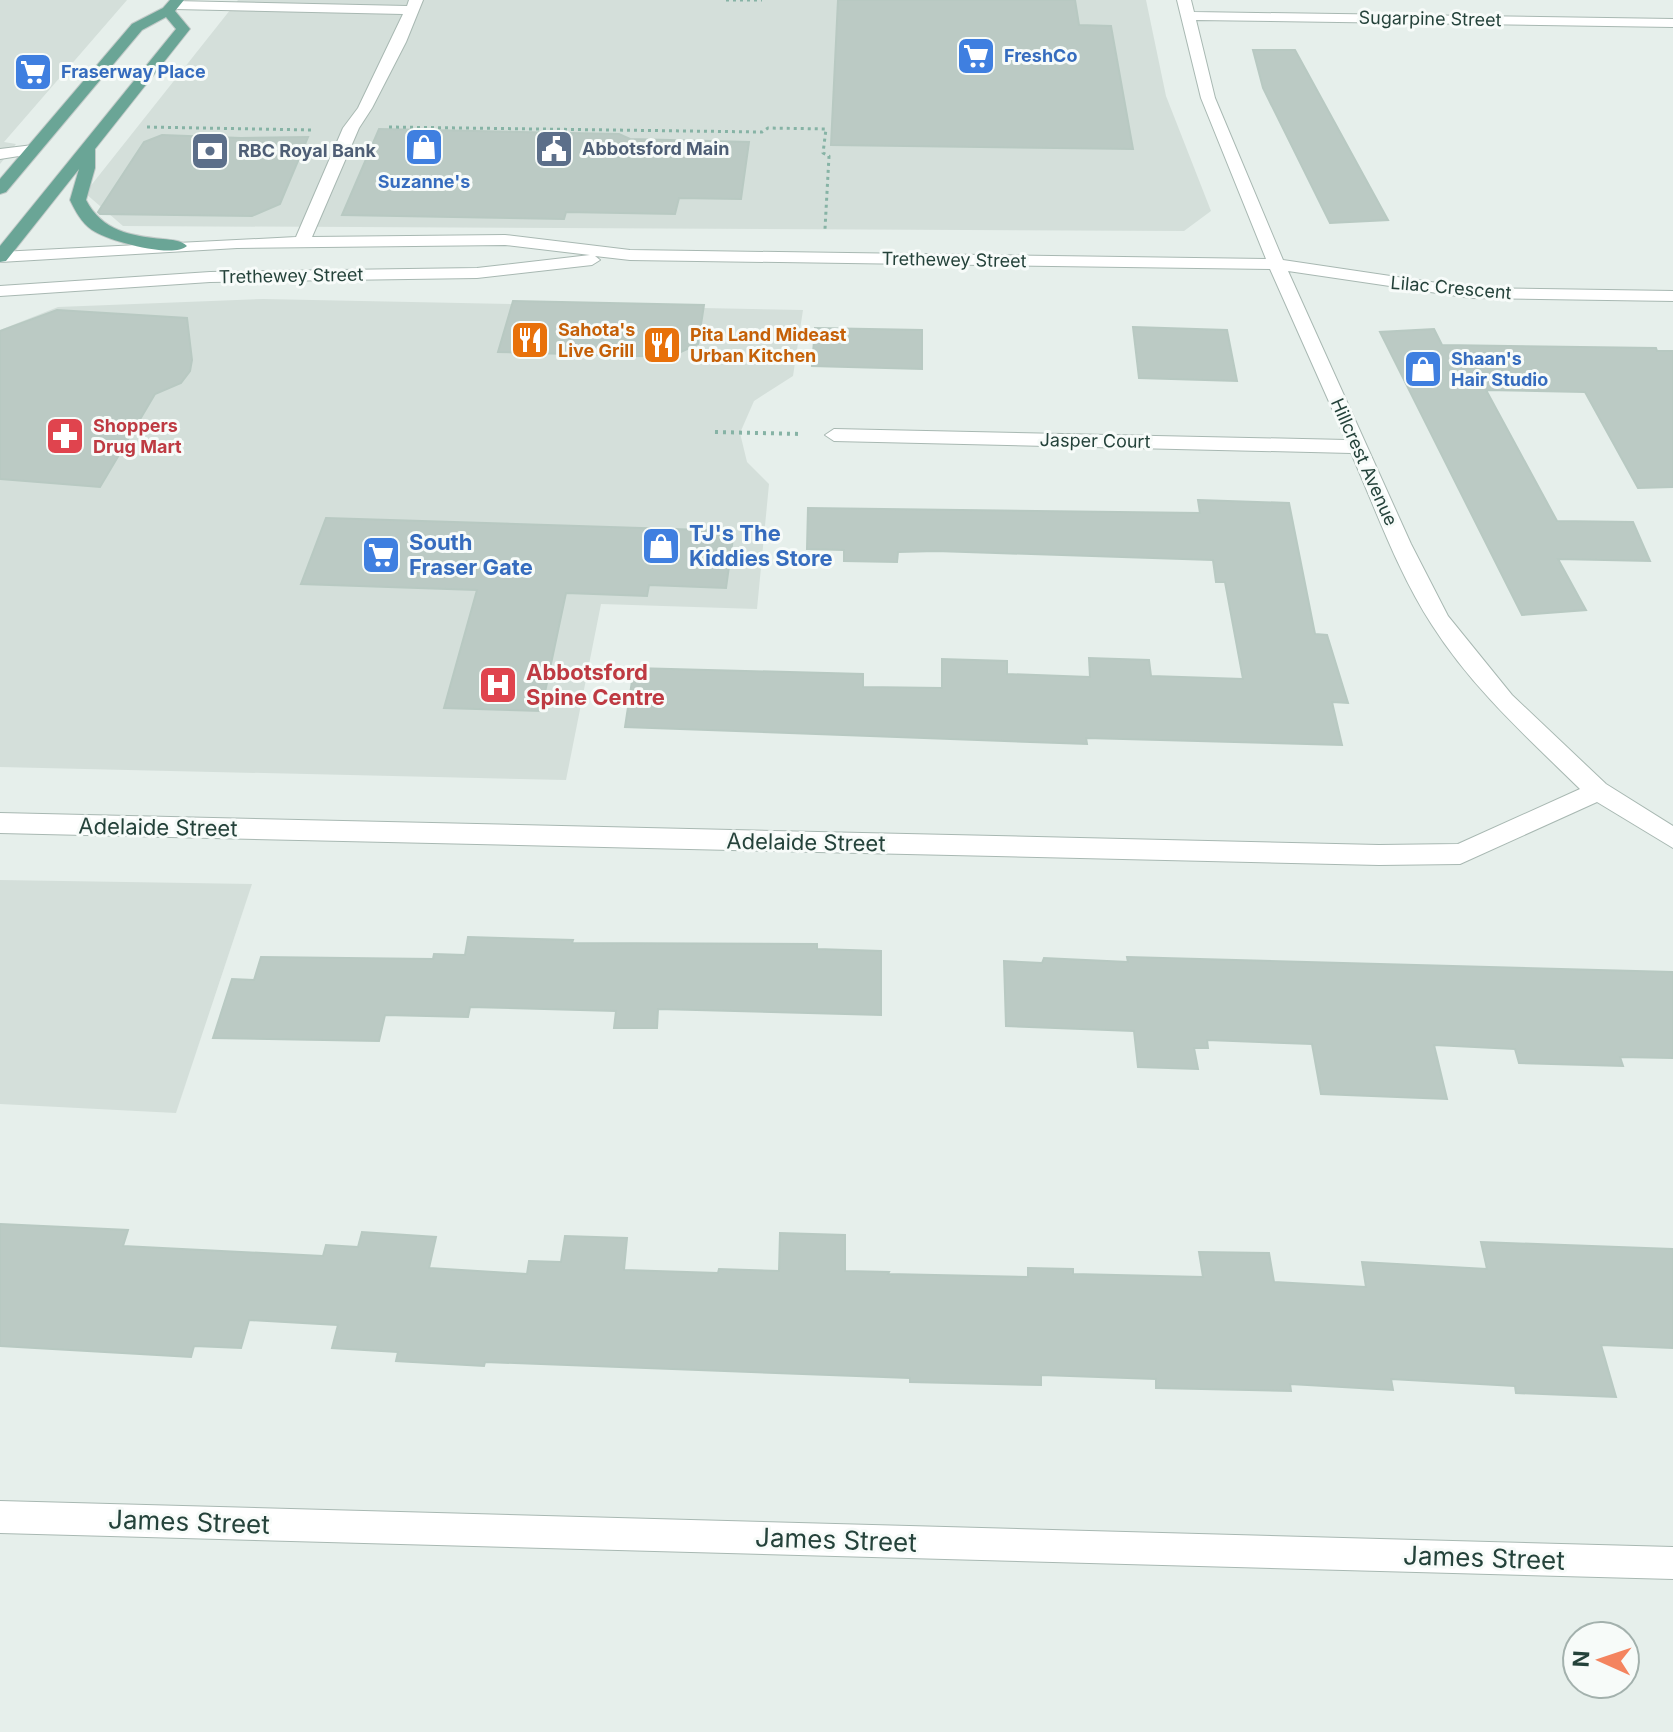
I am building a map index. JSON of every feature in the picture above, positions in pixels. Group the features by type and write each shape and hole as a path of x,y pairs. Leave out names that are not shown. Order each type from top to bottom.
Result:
{"main road":[{"path":"0,189 137,27 173,5 183,29 0,257"},
{"path":"88,147 87,168 78,200 87,219 101,231 121,238 179,246"},
{"path":"0,174 33,150"}],"street":[{"path":"173,5 414,5 370,99 351,128 302,242"},
{"name":"Sugarpine Street","path":"1186,8 1673,23"},
{"name":"Hillcrest Avenue","path":"1186,8 1208,98 1245,193 1356,447 1440,621 1504,701 1598,791 1673,838"},
{"path":"0,154 33,150"},
{"name":"Trethewey Street","path":"0,257 179,246 505,240 630,255 1278,264"},
{"name":"Trethewey Street","path":"0,291 210,277 477,273 630,255"},
{"name":"Lilac Crescent","path":"1278,264 1471,293 1673,296"},
{"name":"Jasper Court","path":"834,435 1356,447"},
{"name":"Adelaide Street","path":"0,823 1460,854 1598,791"},
{"name":"James Street","path":"0,1517 1673,1563"}],"path":[{"path":"726,0 762,0"},
{"path":"106,126 323,131 328,127 762,132 768,128 826,129 823,153 829,156 824,258"},
{"path":"715,432 834,435"}],"shaded area":[{"name":"Fraserway Place","path":"0,0 127,0 4,142 16,144 0,164"},
{"path":"238,0 1146,0 1166,96 1211,211 1184,231 123,226 85,193"},
{"name":"South Fraser Gate","path":"263,299 803,310 793,376 754,401 740,433 747,462 769,484 757,609 601,604 566,780 0,767 0,330 58,307"},
{"path":"0,880 252,884 176,1113 0,1104"}],"building":[{"name":"FreshCo","path":"838,0 1075,0 1079,25 1111,26 1133,149 831,145"},
{"path":"1253,50 1295,50 1388,220 1330,223 1263,88"},
{"path":"379,129 619,134 630,139 749,142 741,199 679,198 675,214 566,212 564,219 342,215"},
{"path":"162,135 308,137 280,204 252,216 100,214 98,212 144,142"},
{"path":"513,301 704,305 698,344 670,357 498,352"},
{"name":"Shoppers Drug Mart","path":"57,310 187,318 192,360 190,371 181,383 155,394 100,487 0,479 0,331"},
{"path":"1133,327 1227,330 1237,381 1139,378"},
{"path":"815,328 922,330 922,369 812,366"},
{"path":"1434,329 1442,345 1656,348 1657,351 1673,351 1673,487 1638,488 1585,392 1486,390 1557,521 1633,522 1650,561 1558,559 1586,610 1522,615 1380,332"},
{"path":"1198,500 1289,503 1315,634 1327,635 1348,703 1332,702 1342,745 1086,738 1087,744 625,727 634,668 863,674 863,687 942,688 942,659 1007,661 1007,674 1090,677 1089,658 1149,660 1151,676 1243,679 1225,582 1216,582 1213,560 936,551 898,552 897,562 844,561 844,550 807,549 808,508 1200,513"},
{"path":"326,518 734,531 726,588 649,585 647,596 566,593 541,711 444,708 477,590 301,584"},
{"path":"468,937 573,940 572,943 817,944 817,949 881,951 881,1015 658,1009 657,1028 614,1028 616,1011 470,1007 468,1017 385,1015 379,1041 213,1038 232,979 254,980 261,957 433,959 434,954 465,955"},
{"path":"1127,957 1673,972 1673,1058 1620,1057 1623,1066 1519,1063 1515,1049 1434,1045 1447,1099 1321,1094 1312,1044 1207,1040 1208,1048 1194,1048 1198,1069 1138,1067 1134,1031 1006,1026 1004,961 1042,963 1044,958 1128,962"},
{"path":"0,1224 128,1230 123,1246 323,1256 326,1245 358,1247 362,1232 436,1237 429,1268 527,1274 529,1261 561,1262 565,1236 627,1238 624,1270 718,1273 719,1269 779,1271 780,1233 845,1235 845,1271 888,1274 1028,1277 1028,1268 1073,1269 1073,1274 1203,1277 1199,1252 1269,1253 1274,1282 1366,1287 1362,1262 1487,1269 1481,1242 1673,1249 1673,1348 1601,1345 1616,1397 1516,1393 1515,1386 1391,1379 1393,1390 1290,1384 1291,1391 1156,1388 1156,1379 1041,1375 1041,1385 910,1382 910,1378 485,1362 484,1366 396,1361 398,1352 332,1348 338,1325 249,1320 241,1348 194,1346 191,1357 0,1346"}],"place":[{"name":"FreshCo","path":"976,56"},
{"name":"Fraserway Place","path":"33,72"},
{"name":"Suzanne's","path":"424,147"},
{"name":"Abbotsford Main","path":"554,149"},
{"name":"RBC Royal Bank","path":"210,151"},
{"name":"Sahota's Live Grill","path":"530,340"},
{"name":"Pita Land Mideast Urban Kitchen","path":"662,345"},
{"name":"Shaan's Hair Studio","path":"1423,369"},
{"name":"Shoppers Drug Mart","path":"65,436"},
{"name":"TJ's The Kiddies Store","path":"661,546"},
{"name":"South Fraser Gate","path":"381,555"},
{"name":"Abbotsford Spine Centre","path":"498,685"}]}
